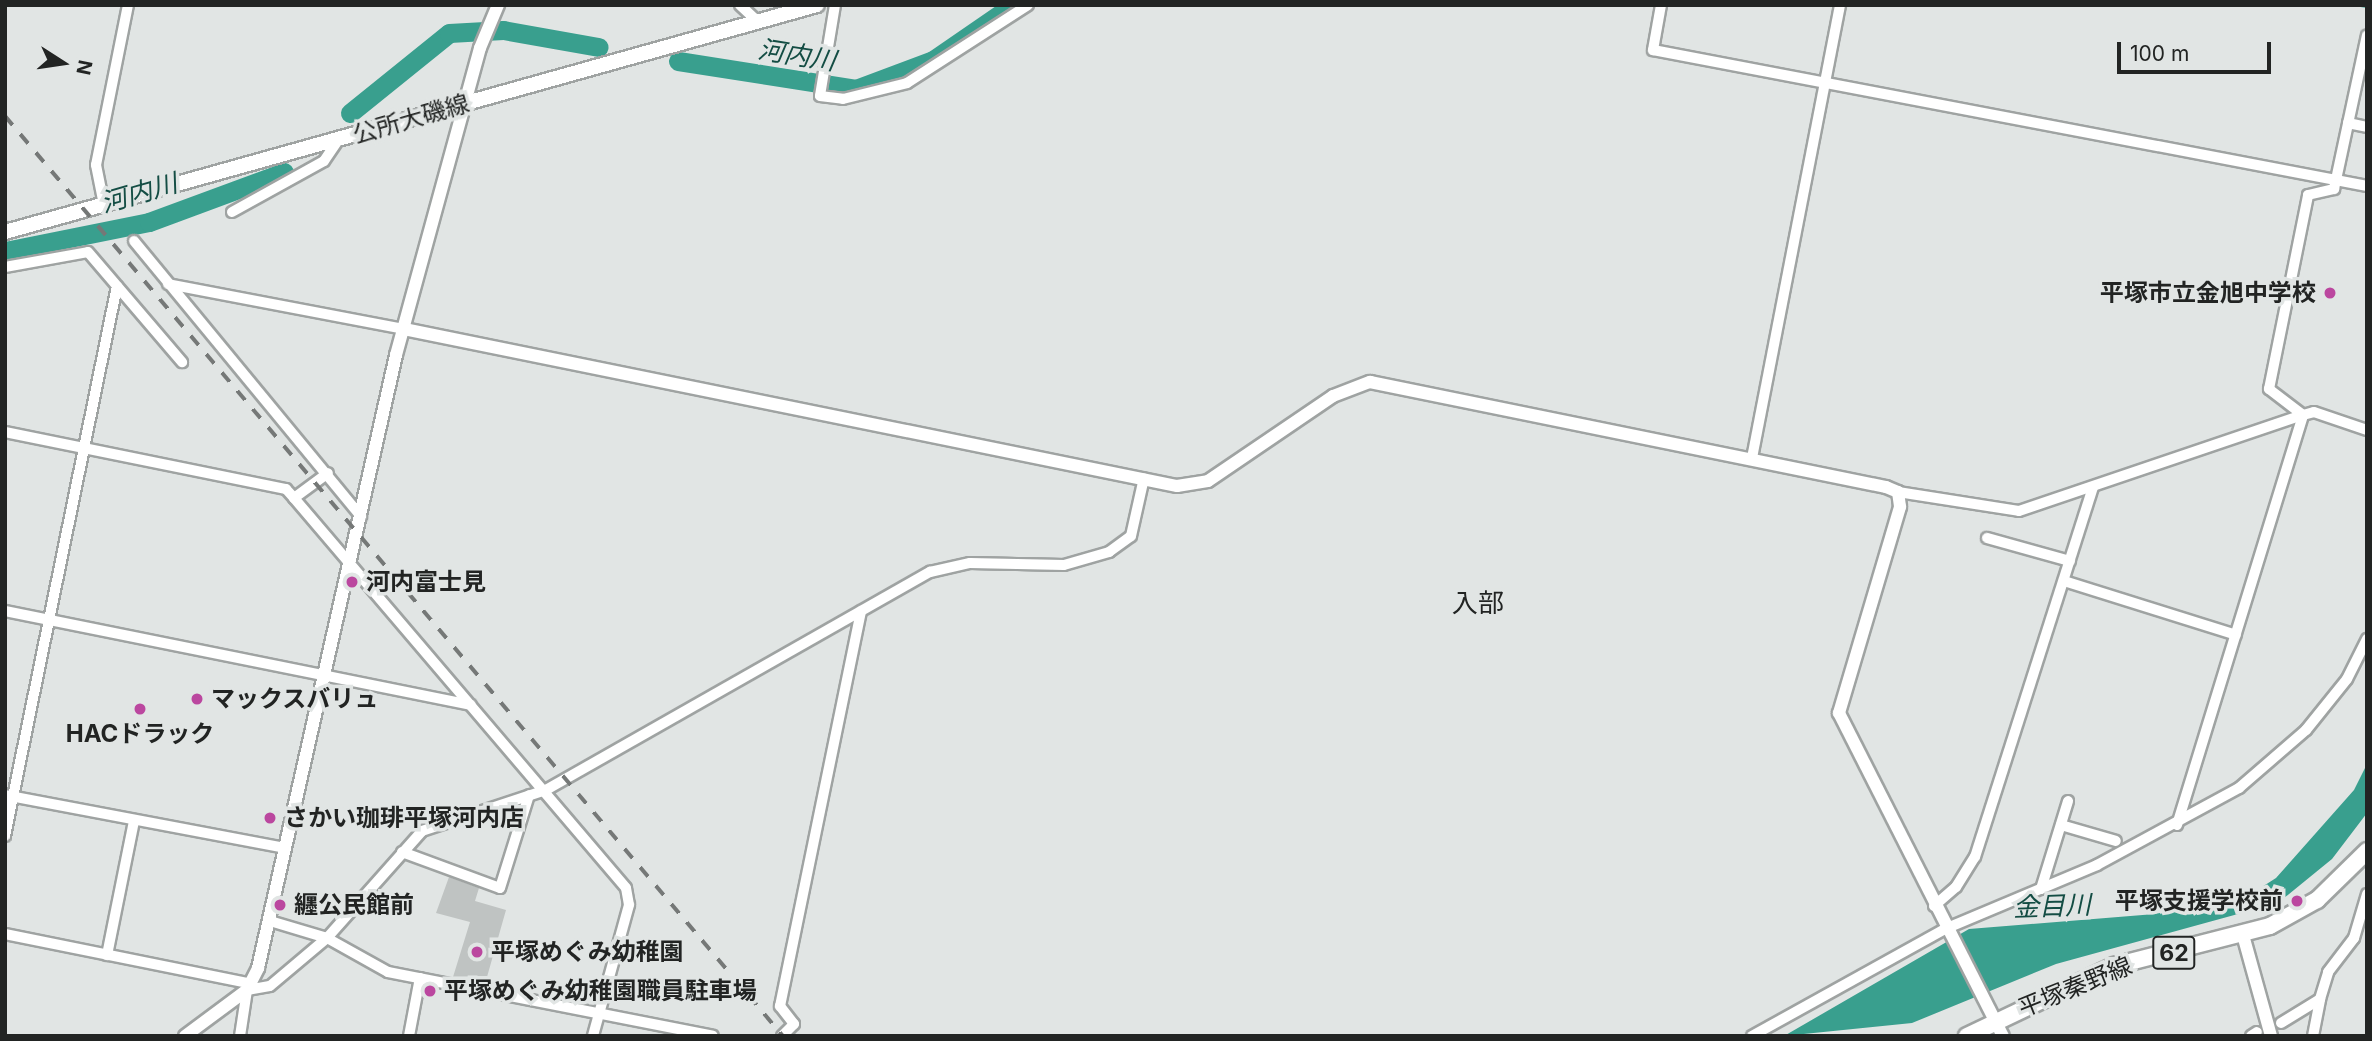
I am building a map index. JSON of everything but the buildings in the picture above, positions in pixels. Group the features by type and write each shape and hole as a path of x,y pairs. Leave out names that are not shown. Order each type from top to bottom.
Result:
{"main road":[{"name":"公所大磯線","path":"5,232 817,5"},
{"name":"平塚秦野線","path":"1967,1036 2114,966 2244,935 2317,900 2367,851"}],"street":[{"path":"104,205 96,165 128,5"},
{"path":"240,1036 250,987 270,921 322,675 404,329 483,39 498,5"},
{"path":"740,5 759,23"},
{"path":"835,5 820,96 843,99 907,83 1028,5"},
{"path":"1661,5 1653,50 2367,186"},
{"path":"1752,458 1840,5"},
{"path":"2303,415 2269,389 2308,195 2334,188 2348,123 2362,76 2367,35"},
{"path":"2348,123 2367,127"},
{"path":"232,212 324,161 339,139"},
{"path":"134,241 361,516"},
{"path":"5,267 88,252 181,362"},
{"path":"167,284 404,329 1177,486 1208,481 1333,396 1370,382 1752,458 1898,492 2019,511 2314,412 2367,430"},
{"path":"5,836 9,796 50,620 117,286"},
{"path":"2177,825 2303,415"},
{"path":"5,432 286,489 295,498 546,790 626,888 629,905 593,1036"},
{"path":"295,498 328,473"},
{"path":"5,934 250,987 270,986 327,938 402,852 444,820 546,790 861,611 948,565 1064,565 1109,552 1131,536 1144,478"},
{"path":"1934,906 1956,887 1975,857 2093,488"},
{"path":"1898,492 1900,507 1839,713 1945,929 2003,1036"},
{"path":"1987,538 2070,561"},
{"path":"2064,581 2236,635"},
{"path":"5,611 471,705"},
{"path":"782,1036 794,1024 780,1006 861,611"},
{"path":"1752,1036 1945,929 2041,889 2177,825 2239,788 2292,744 2340,688 2367,639"},
{"path":"402,852 500,888 529,794"},
{"path":"9,796 285,848"},
{"path":"2041,889 2068,801"},
{"path":"107,955 134,821"},
{"path":"2061,825 2116,841"},
{"path":"2313,1036 2328,972 2354,938 2367,894"},
{"path":"270,921 327,938 388,972 597,1016 713,1036"},
{"path":"2244,935 2271,1036"},
{"path":"409,1036 420,978"},
{"path":"185,1036 250,987"},
{"path":"2281,1023 2320,999"}],"shaded area":[{"path":"2367,764 2367,813 2332,859 2278,903 2056,964 1912,1023 1784,1036 1969,929 2155,914 2251,894 2276,878 2354,790"}],"waterway":[{"name":"河内川","path":"678,61 856,89 933,60 1013,5"},
{"path":"2361,5 2367,6"},
{"name":"河内川","path":"350,113 449,33 503,30 598,47"},
{"name":"河内川","path":"5,251 149,222 284,172"}],"railway":[{"path":"5,116 783,1036"}],"place":[{"name":"平塚市立金旭中学校","path":"2330,293"},
{"name":"河内富士見","path":"352,582"},
{"name":"マックスバリュ","path":"197,699"},
{"name":"HACドラック","path":"140,709"},
{"name":"さかい珈琲平塚河内店","path":"270,818"},
{"name":"平塚支援学校前","path":"2297,901"},
{"name":"纒公民館前","path":"280,905"},
{"name":"平塚めぐみ幼稚園","path":"477,952"},
{"name":"平塚めぐみ幼稚園職員駐車場","path":"430,991"}],"district":[{"name":"入部","path":"1478,603"}],"water label":[{"name":"金目川","path":"2052,906"}]}
